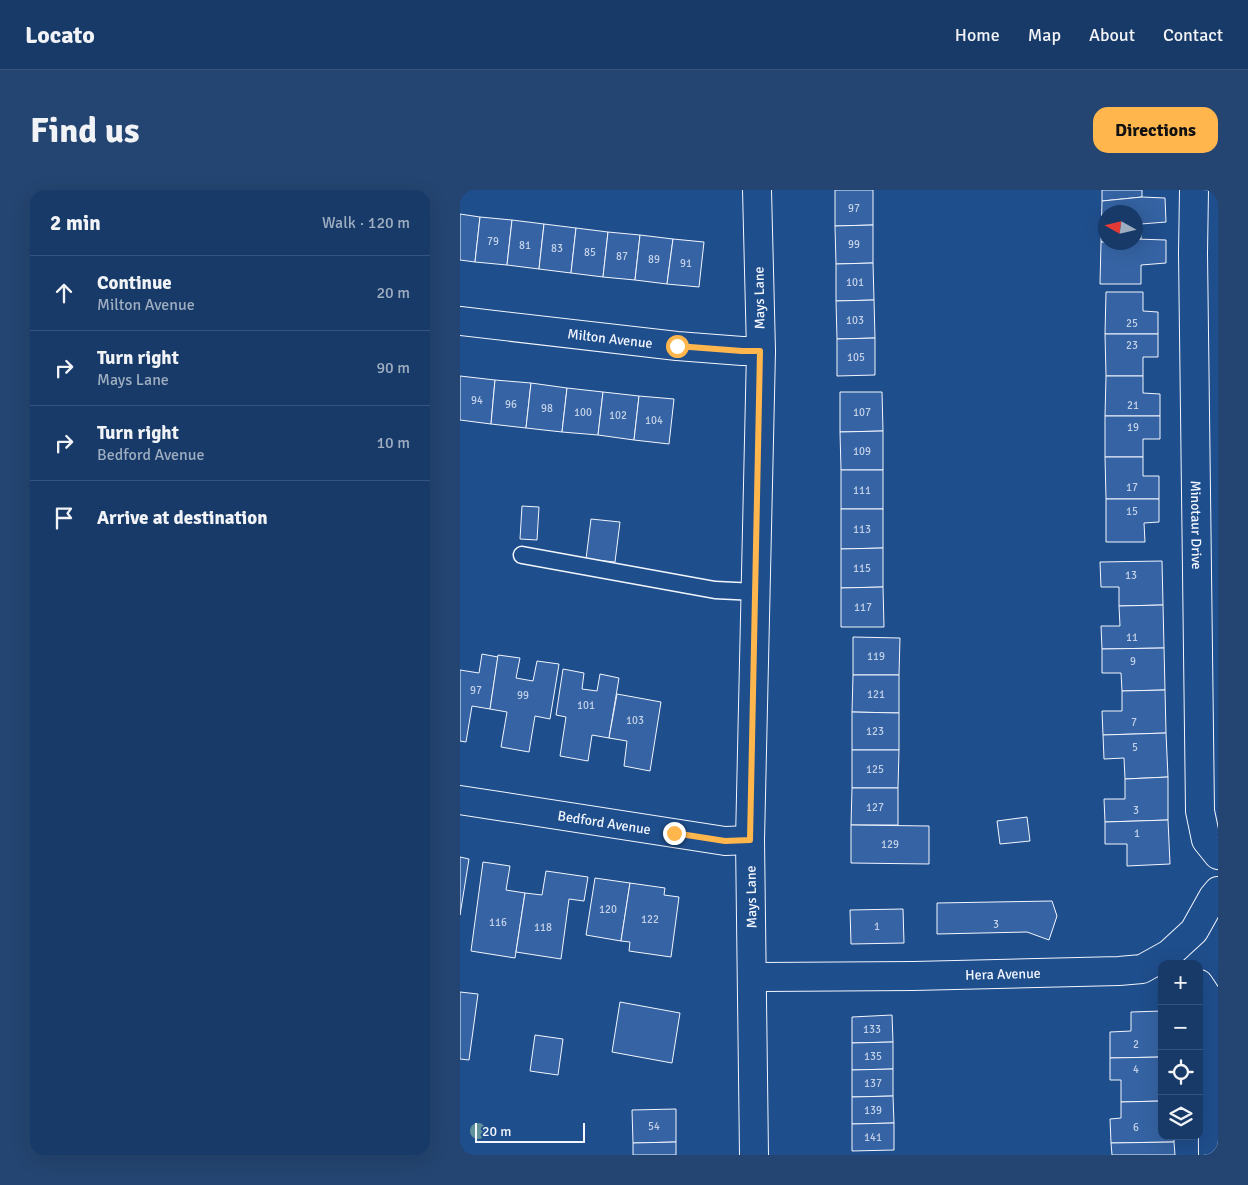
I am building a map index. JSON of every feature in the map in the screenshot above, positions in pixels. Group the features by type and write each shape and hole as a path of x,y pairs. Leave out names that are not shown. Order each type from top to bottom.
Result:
{"street":[{"name":"Mays Lane","path":"754,1155 750,840 760,351 757,190"},
{"name":"Minotaur Drive","path":"1194,190 1193,254 1200,811 1206,840 1218,855"},
{"name":"Milton Avenue","path":"460,321 677,346 760,351"},
{"name":"Bedford Avenue","path":"460,800 725,841 750,840"},
{"name":"Hera Avenue","path":"752,977 913,976 1142,969 1174,959 1194,931 1218,891"},
{"path":"1203,990 1212,1008 1215,1027 1213,1155"}],"lane":[{"path":"522,555 715,590 756,592"}],"building":[{"path":"835,190 873,190 873,225 835,226"},
{"path":"1102,190 1142,190 1142,197 1102,201"},
{"path":"1142,197 1165,198 1166,222 1143,224 1143,205 1102,205 1102,201"},
{"path":"460,214 480,217 475,262 460,260"},
{"path":"480,217 512,220 507,265 475,262"},
{"path":"512,220 544,224 539,269 507,265"},
{"path":"544,224 576,228 571,273 539,269"},
{"path":"873,225 873,263 836,264 835,226"},
{"path":"576,228 608,232 603,277 571,273"},
{"path":"608,232 640,235 635,280 603,277"},
{"path":"640,235 673,239 667,284 635,280"},
{"path":"673,239 704,242 699,287 667,284"},
{"path":"1143,239 1166,240 1166,263 1141,265 1141,284 1100,284 1101,250 1143,250"},
{"path":"873,263 874,300 836,301 836,264"},
{"path":"1106,292 1143,292 1143,311 1158,312 1158,334 1105,334"},
{"path":"874,300 875,338 837,339 836,301"},
{"path":"1105,334 1158,334 1158,357 1143,357 1143,376 1106,376"},
{"path":"875,338 875,375 837,376 837,339"},
{"path":"460,376 495,380 491,424 460,420"},
{"path":"1106,376 1143,376 1143,393 1160,394 1160,416 1105,416"},
{"path":"495,380 531,383 526,428 491,424"},
{"path":"531,383 567,388 562,432 526,428"},
{"path":"567,388 603,392 598,435 562,432"},
{"path":"603,392 639,396 634,440 598,435"},
{"path":"840,392 882,392 883,431 840,432"},
{"path":"639,396 674,399 669,444 634,440"},
{"path":"1105,416 1160,416 1160,439 1143,439 1143,457 1105,457"},
{"path":"883,431 883,470 841,470 840,432"},
{"path":"1105,457 1143,457 1143,476 1159,476 1159,499 1106,499"},
{"path":"841,470 883,470 883,509 841,509"},
{"path":"1106,499 1159,499 1159,522 1144,523 1145,542 1106,542"},
{"path":"522,506 539,507 537,540 520,539"},
{"path":"841,509 883,509 883,548 841,549"},
{"path":"591,519 620,522 615,562 586,559"},
{"path":"883,548 883,587 841,588 841,549"},
{"path":"1162,561 1163,605 1119,606 1119,587 1101,587 1100,562"},
{"path":"883,587 884,627 841,627 841,588"},
{"path":"1163,605 1164,648 1102,649 1101,626 1120,626 1119,606"},
{"path":"853,637 900,638 899,675 853,675"},
{"path":"1164,648 1165,690 1122,691 1121,673 1102,673 1102,649"},
{"path":"482,654 498,657 490,709 472,706 466,742 460,741 460,670 479,673"},
{"path":"498,655 520,658 516,678 533,681 537,661 559,664 550,719 535,716 529,752 501,747 507,712 490,709"},
{"path":"563,669 584,673 582,689 597,691 600,674 619,678 609,738 592,735 588,761 560,756 566,717 556,715"},
{"path":"853,675 899,675 899,713 852,712"},
{"path":"1165,690 1166,733 1103,735 1102,711 1122,711 1122,691"},
{"path":"617,694 661,702 650,771 624,766 627,741 609,738"},
{"path":"852,712 899,713 899,750 852,750"},
{"path":"1166,733 1168,777 1125,779 1124,758 1104,759 1103,735"},
{"path":"852,750 899,750 898,788 852,788"},
{"path":"1168,777 1168,820 1105,822 1104,799 1125,799 1125,779"},
{"path":"852,788 898,788 898,825 851,825"},
{"path":"1027,817 1030,841 1000,844 997,821"},
{"path":"1168,820 1170,864 1127,866 1127,844 1105,844 1105,822"},
{"path":"851,825 929,826 929,864 851,863"},
{"path":"460,857 469,859 460,915"},
{"path":"483,862 510,866 506,890 525,893 515,958 471,951"},
{"path":"546,871 588,877 584,901 569,899 561,959 516,952 525,893 542,895"},
{"path":"595,878 630,883 621,941 586,935"},
{"path":"630,883 665,888 664,895 679,897 671,957 629,951 630,942 621,941"},
{"path":"1052,901 1057,916 1049,940 1027,932 937,934 937,903"},
{"path":"903,909 904,943 851,944 850,910"},
{"path":"460,992 478,994 469,1060 460,1059"},
{"path":"620,1002 680,1013 672,1063 612,1052"},
{"path":"1158,1011 1158,1057 1110,1058 1110,1032 1131,1031 1131,1012"},
{"path":"892,1015 893,1042 852,1043 852,1017"},
{"path":"535,1035 563,1039 558,1075 530,1071"},
{"path":"893,1042 893,1069 852,1070 852,1043"},
{"path":"1158,1057 1158,1101 1121,1102 1121,1080 1110,1080 1110,1058"},
{"path":"893,1069 893,1096 852,1097 852,1070"},
{"path":"893,1096 894,1123 852,1124 852,1097"},
{"path":"1158,1101 1158,1140 1174,1140 1174,1142 1111,1143 1110,1119 1121,1118 1121,1102"},
{"path":"676,1109 676,1142 633,1143 632,1110"},
{"path":"894,1123 894,1150 852,1151 852,1124"},
{"path":"676,1142 676,1155 633,1155 633,1143"},
{"path":"1174,1142 1175,1155 1112,1155 1111,1143"}],"route":[{"path":"674,833 725,841 750,840 760,351 677,346"}]}
